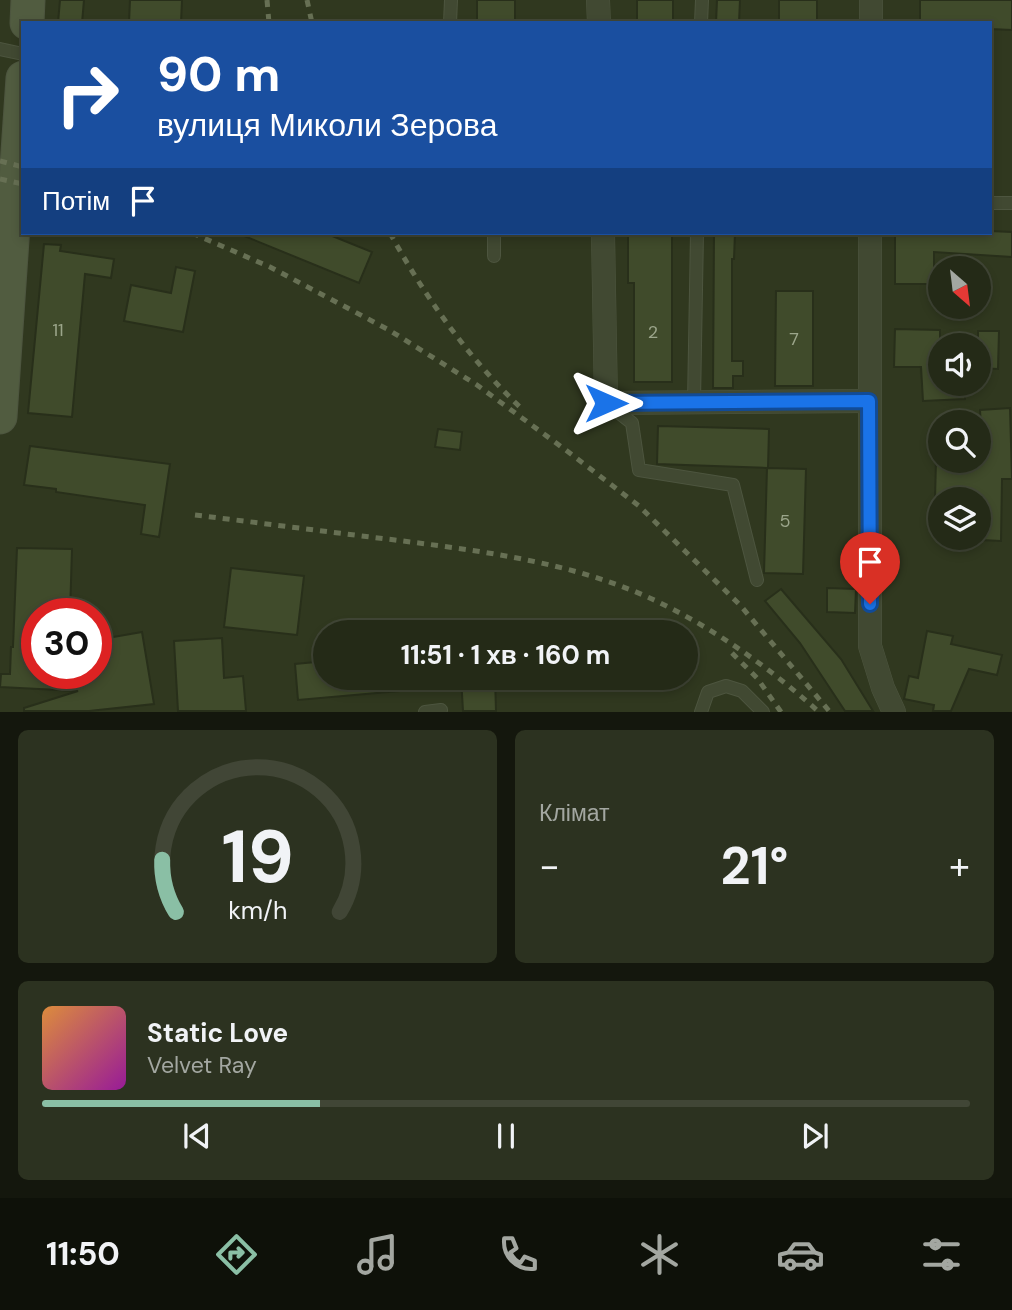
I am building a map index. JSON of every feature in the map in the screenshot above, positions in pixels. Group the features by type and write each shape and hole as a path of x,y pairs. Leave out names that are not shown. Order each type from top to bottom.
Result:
{"main road":[{"path":"26,21 28,0"},
{"path":"0,417 7,204 21,94"}],"street":[{"path":"598,0 599,21"},
{"path":"871,21 872,0"},
{"path":"603,235 606,403 869,401"},
{"path":"870,235 870,646 883,688 894,712"}],"lane":[{"path":"450,21 451,0"},
{"path":"701,21 702,0"},
{"path":"0,49 21,54"},
{"path":"992,203 1012,203"},
{"path":"494,235 494,256"},
{"path":"694,402 697,235"},
{"path":"606,403 632,423 639,470 733,485 757,580"},
{"path":"701,712 708,692 726,686 742,691 763,712"},
{"path":"425,712 441,710"}],"building":[{"path":"60,0 84,0 82,21 58,21"},
{"path":"130,0 182,0 181,21 129,21"},
{"path":"477,0 515,0 515,21 477,21"},
{"path":"637,0 673,0 673,21 637,21"},
{"path":"717,0 740,0 739,21 716,21"},
{"path":"779,0 817,0 817,21 779,21"},
{"path":"920,0 1012,0 1012,30 992,29 992,21 920,21"},
{"path":"992,231 1012,232 1012,257 934,252 934,256 928,256 928,284 895,284 895,236 992,235"},
{"path":"242,235 330,235 372,252 359,283"},
{"path":"672,235 672,382 634,382 634,283 628,283 628,236"},
{"path":"714,235 735,235 732,259 732,361 743,361 743,376 733,376 733,388 713,388"},
{"path":"44,244 61,245 60,251 114,259 111,278 85,274 72,417 28,413"},
{"path":"176,267 195,271 183,332 124,321 131,285 171,293"},
{"path":"776,291 813,291 813,386 775,386"},
{"path":"895,329 940,330 940,333 928,333 928,396 965,396 965,399 923,401 921,367 894,367"},
{"path":"999,331 998,369 991,369 991,333 978,333"},
{"path":"1010,408 1012,479 1002,479 1001,541 991,540 991,487 935,487 936,473 991,473 991,410 980,410"},
{"path":"658,426 769,429 768,468 657,464"},
{"path":"438,429 462,432 460,450 435,447"},
{"path":"30,446 170,464 159,537 141,534 145,505 24,485"},
{"path":"767,468 806,469 803,574 764,573"},
{"path":"17,548 72,549 70,598 21,598 21,688 0,687 1,674 10,674"},
{"path":"231,568 304,576 297,635 224,627"},
{"path":"827,588 856,589 855,613 827,612"},
{"path":"781,589 841,659 873,711 845,711 800,643 765,601"},
{"path":"927,631 953,636 951,644 1002,655 997,675 969,669 951,711 933,711 934,705 904,699 909,676 918,678"},
{"path":"142,632 154,704 89,711 24,711 24,708 78,691 39,689 112,689 112,637"},
{"path":"222,638 224,678 243,676 246,711 178,711 174,641"},
{"path":"313,662 313,690 411,690 298,700 295,664"},
{"path":"462,690 495,690 496,711 463,711"}],"railway":[{"path":"267,0 269,21"},
{"path":"307,0 312,21"},
{"path":"0,161 21,166"},
{"path":"0,179 21,184"},
{"path":"197,235 270,267 389,330 477,385 563,448 639,506 740,605 830,712"},
{"path":"391,235 449,326 484,369 522,409"},
{"path":"195,515 460,549 558,567 622,586 674,610 718,635 780,679 819,712"},
{"path":"732,653 757,678 781,712"}],"route":[{"path":"606,403 869,401 870,604"}]}
